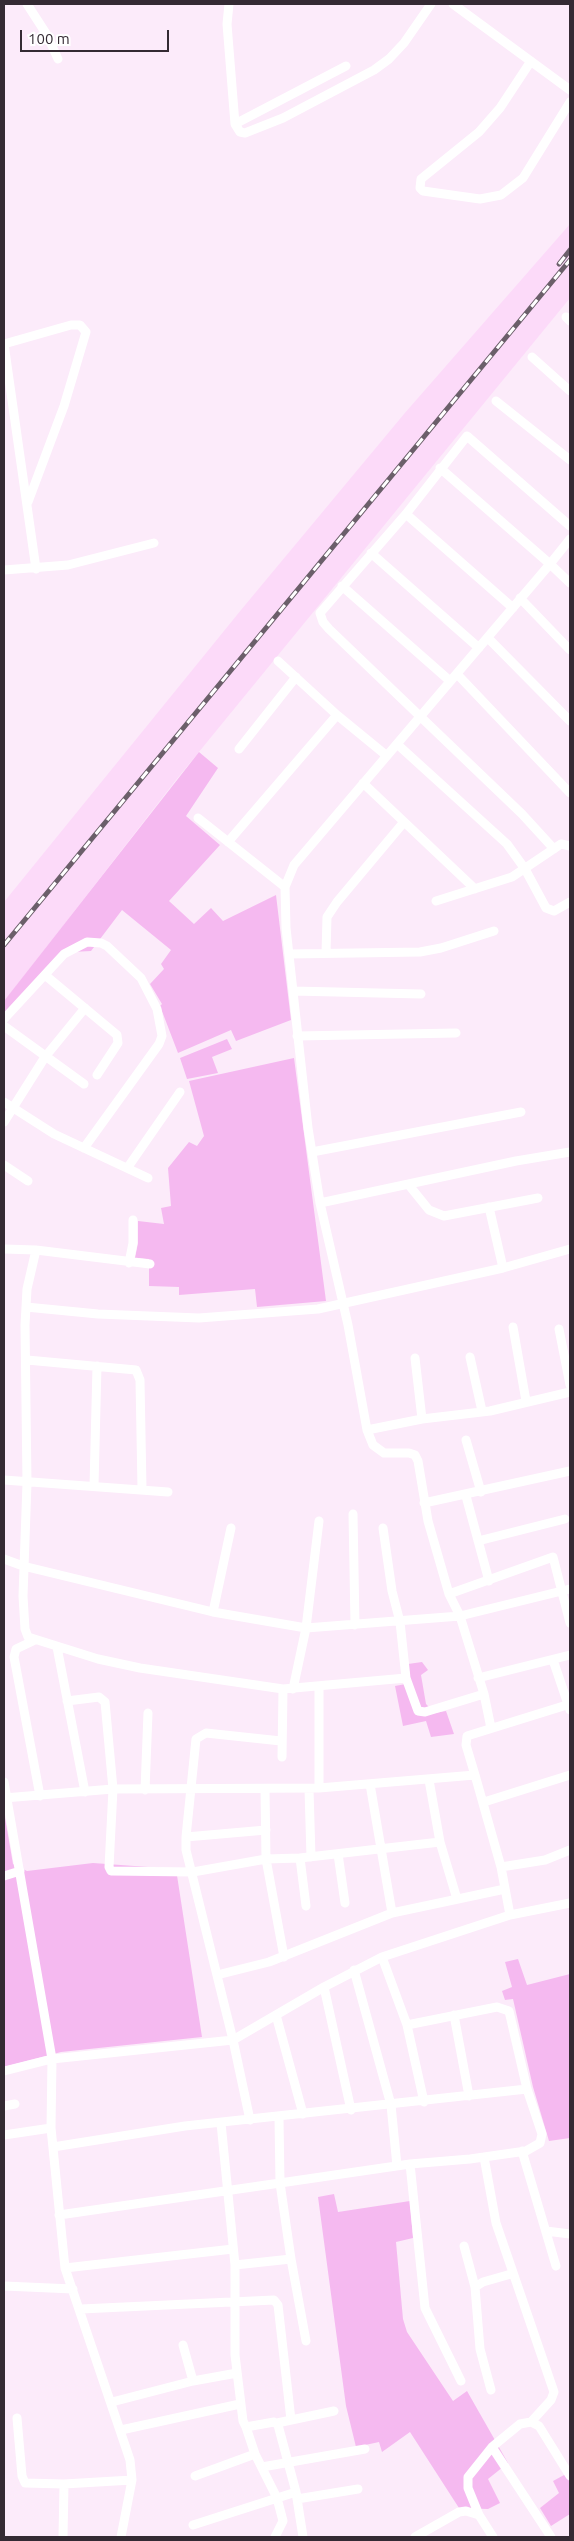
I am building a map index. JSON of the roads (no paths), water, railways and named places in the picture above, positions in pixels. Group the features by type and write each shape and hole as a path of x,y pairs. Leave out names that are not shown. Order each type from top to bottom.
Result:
{"street":[{"path":"27,4 58,58"},
{"path":"229,4 227,24 235,124 240,132 254,131 374,70 389,59 404,43 431,4"},
{"path":"453,4 570,90"},
{"path":"531,61 500,108 479,132 421,179 420,188 424,191 480,199 501,195 523,178 570,102"},
{"path":"235,124 346,66"},
{"path":"28,502 64,406 86,332 80,325 72,325 4,344 28,502 36,569"},
{"path":"532,357 570,391"},
{"path":"496,401 570,460"},
{"path":"554,849 323,622 320,613 406,514 466,436 570,526"},
{"path":"440,468 570,583"},
{"path":"406,514 513,608"},
{"path":"491,1728 484,1694 460,1616 449,1594 424,1503 418,1461 415,1455 394,1452 384,1453 373,1445 367,1430 344,1305 320,1202 312,1152 288,954 285,887 294,865 480,648 570,539"},
{"path":"4,570 68,565 154,543"},
{"path":"371,553 480,648"},
{"path":"342,586 453,678 570,793"},
{"path":"520,598 570,650"},
{"path":"488,638 570,722"},
{"path":"278,661 337,715 387,756"},
{"path":"239,749 296,677"},
{"path":"228,842 337,715"},
{"path":"398,744 506,844 525,869 546,908 554,911 570,902"},
{"path":"363,784 475,888"},
{"path":"198,818 285,887"},
{"path":"326,953 327,917 337,902 404,822"},
{"path":"436,901 512,877 561,844 570,846"},
{"path":"288,954 420,952 441,948 494,931"},
{"path":"4,1019 70,951 87,942 101,943 117,954 141,978 157,1010 162,1036 159,1044 84,1148"},
{"path":"45,975 117,1035 119,1040 97,1075"},
{"path":"293,991 421,994"},
{"path":"4,1122 46,1057 84,1008"},
{"path":"4,1026 84,1084"},
{"path":"297,1036 456,1033"},
{"path":"128,1167 180,1092"},
{"path":"4,1102 54,1134 148,1178"},
{"path":"312,1152 521,1112"},
{"path":"320,1202 570,1152"},
{"path":"4,1165 28,1181"},
{"path":"408,1184 425,1205 436,1214 444,1216 538,1198"},
{"path":"489,1207 503,1268"},
{"path":"129,1262 133,1243 133,1220"},
{"path":"4,1249 36,1250 150,1264"},
{"path":"26,1307 98,1314 199,1318 344,1305 503,1268 570,1249"},
{"path":"36,1250 26,1289 27,1482 23,1566 25,1629 28,1637 57,1647 140,1668 283,1689 406,1678"},
{"path":"513,1327 526,1401"},
{"path":"559,1329 570,1385"},
{"path":"470,1357 482,1411"},
{"path":"415,1358 422,1419"},
{"path":"27,1360 133,1368 140,1376 142,1490"},
{"path":"94,1486 96,1366"},
{"path":"367,1430 422,1419 482,1411 570,1392"},
{"path":"466,1440 481,1492"},
{"path":"424,1503 466,1496 570,1471"},
{"path":"4,1480 168,1492"},
{"path":"466,1496 488,1581"},
{"path":"353,1514 355,1625"},
{"path":"478,1541 565,1520"},
{"path":"293,1689 306,1628 319,1521"},
{"path":"213,1612 231,1528"},
{"path":"383,1528 392,1591 400,1622 406,1678 415,1706 420,1712 484,1694"},
{"path":"449,1594 554,1557 566,1590 570,1623"},
{"path":"4,1558 23,1566 213,1612 306,1628 460,1616 566,1590"},
{"path":"35,1640 16,1649 14,1657 40,1796"},
{"path":"57,1647 85,1792"},
{"path":"478,1678 570,1655"},
{"path":"510,1916 501,1867 465,1740 470,1734 570,1706 553,1660"},
{"path":"319,1687 319,1788"},
{"path":"282,1757 283,1689"},
{"path":"67,1702 99,1697 104,1700 113,1789 109,1870 113,1872 193,1872 266,1860 381,1850 440,1842"},
{"path":"145,1790 148,1713"},
{"path":"250,2120 233,2040 193,1872 186,1850 186,1837 196,1738 206,1733 281,1741"},
{"path":"5,1798 113,1789 309,1789 475,1775"},
{"path":"484,1802 570,1775"},
{"path":"429,1780 440,1842 457,1900"},
{"path":"4,1782 5,1798 20,1871 52,2059 51,2128 65,2268 81,2309 130,2460 132,2480 121,2537"},
{"path":"370,1784 392,1913"},
{"path":"265,1789 266,1860 284,1957"},
{"path":"309,1789 310,1857"},
{"path":"186,1837 266,1830"},
{"path":"501,1867 546,1860 570,1850"},
{"path":"338,1854 345,1903"},
{"path":"300,1858 306,1906"},
{"path":"4,1876 20,1871"},
{"path":"217,1975 284,1957 392,1913 505,1889"},
{"path":"4,2071 52,2059 233,2040 354,1970 382,1957 510,1916 570,1903"},
{"path":"382,1957 407,2025 424,2102"},
{"path":"354,1970 391,2105 397,2166"},
{"path":"324,1987 351,2110"},
{"path":"59,2215 410,2164 484,2157 522,2151 535,2146 542,2139 527,2089 509,2011 498,2007 407,2025"},
{"path":"276,2015 303,2114"},
{"path":"454,2015 469,2096"},
{"path":"53,2147 220,2123 424,2102 527,2089"},
{"path":"4,2106 15,2104"},
{"path":"279,2118 280,2184 306,2341"},
{"path":"220,2123 235,2264 237,2373 240,2404 243,2421 277,2498 282,2521 275,2537"},
{"path":"4,2135 51,2128"},
{"path":"522,2151 556,2266"},
{"path":"484,2157 491,2203 511,2274 554,2392 551,2400 531,2422"},
{"path":"410,2164 415,2231 425,2308 462,2381"},
{"path":"546,2230 570,2234"},
{"path":"464,2246 475,2287 480,2349 490,2390"},
{"path":"65,2268 233,2249"},
{"path":"235,2264 291,2259"},
{"path":"475,2287 483,2282 511,2274"},
{"path":"4,2286 73,2289"},
{"path":"81,2309 271,2300 278,2305 291,2420"},
{"path":"183,2345 193,2381"},
{"path":"112,2402 193,2381 237,2373"},
{"path":"121,2430 240,2404"},
{"path":"246,2427 277,2423 334,2411"},
{"path":"17,2418 23,2480 30,2485 132,2480"},
{"path":"493,2537 479,2515 466,2482 492,2447 520,2424 531,2422 539,2426 570,2476"},
{"path":"277,2423 289,2463 303,2537"},
{"path":"492,2447 551,2537"},
{"path":"262,2467 365,2449"},
{"path":"195,2476 256,2454"},
{"path":"63,2537 64,2484"},
{"path":"193,2525 277,2498 358,2488"},
{"path":"415,2537 459,2512 474,2512 479,2515"}],"railway":[{"path":"559,264 570,250"},
{"path":"4,945 570,260"}]}
